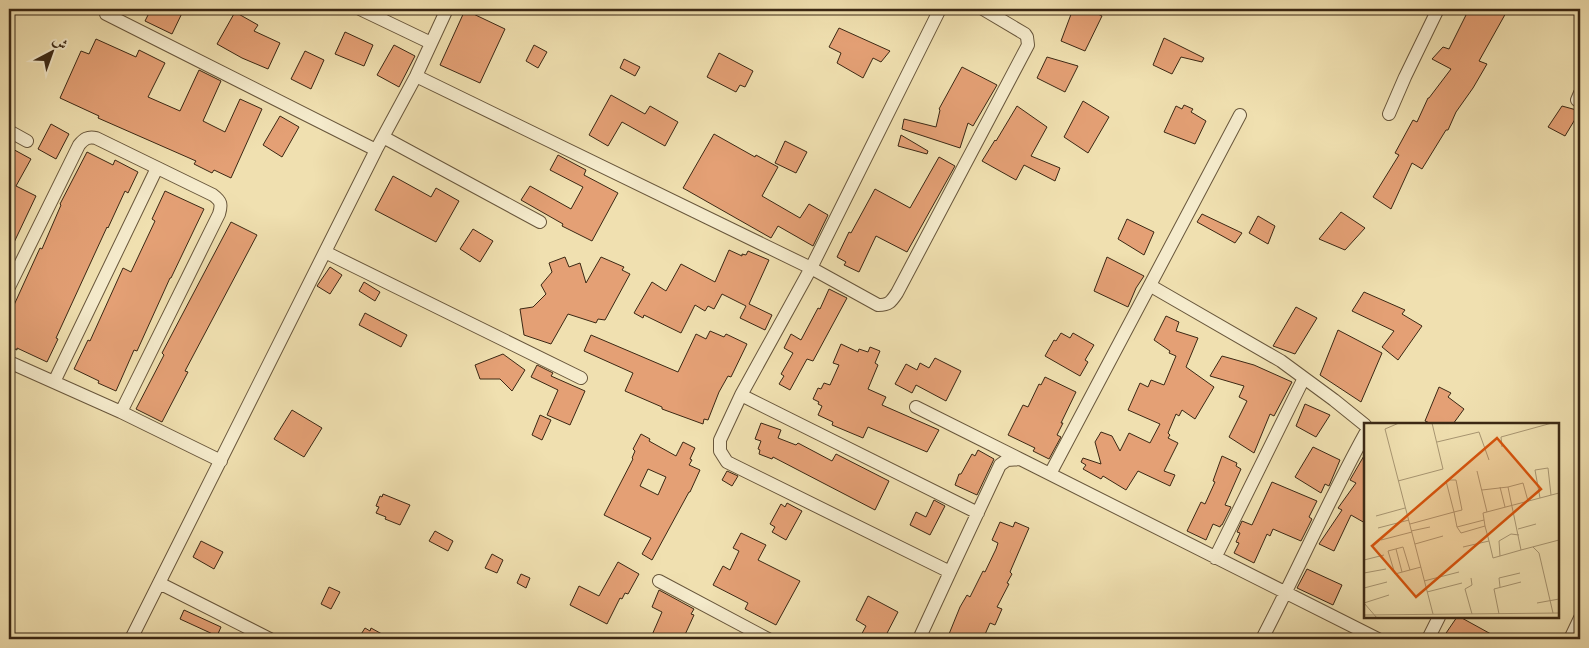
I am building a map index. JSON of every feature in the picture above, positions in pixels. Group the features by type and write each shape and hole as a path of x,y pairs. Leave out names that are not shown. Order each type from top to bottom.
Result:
{"street":[{"path":"360,9 431,43"},
{"path":"131,639 383,136 416,76 448,9"},
{"path":"940,9 811,268 741,395 720,440 720,452 727,462 950,572"},
{"path":"416,76 811,268 878,305 887,305 891,302 1028,45 1025,34 983,9"},
{"path":"1389,114 1438,9"},
{"path":"106,14 376,150"},
{"path":"1050,474 1240,115"},
{"path":"9,131 27,141"},
{"path":"383,136 540,222"},
{"path":"9,287 79,145 89,137 96,138 214,194 220,200 219,214 121,412"},
{"path":"54,382 157,168"},
{"path":"325,252 581,378"},
{"path":"1150,286 1281,361 1364,424"},
{"path":"9,362 121,412 221,461"},
{"path":"1215,558 1304,378"},
{"path":"741,395 978,513"},
{"path":"916,407 1378,639"},
{"path":"1262,639 1364,436"},
{"path":"919,639 1000,465 1007,460 1020,459"},
{"path":"659,581 768,639"},
{"path":"159,583 270,639"},
{"path":"1428,639 1438,618"},
{"path":"1570,639 1580,618"}],"building":[{"path":"151,9 184,9 172,34 145,21"},
{"path":"1073,9 1088,9 1102,16 1085,51 1061,41"},
{"path":"1469,9 1500,9 1507,11 1479,61 1487,64 1473,88 1456,112 1448,130 1446,130 1422,169 1412,163 1391,209 1373,197 1399,155 1395,153 1413,120 1417,122 1428,98 1451,69 1432,59 1443,47 1449,49"},
{"path":"465,10 505,29 480,83 440,65"},
{"path":"235,12 258,25 254,31 280,43 268,69 242,58 217,44"},
{"path":"839,28 890,51 881,62 873,58 863,78 837,63 841,53 829,47"},
{"path":"345,32 373,45 364,66 335,54"},
{"path":"1164,38 1204,58 1202,62 1181,57 1172,74 1153,65"},
{"path":"96,39 136,57 139,50 165,63 148,97 180,111 199,70 221,81 203,121 225,132 240,99 262,109 231,178 214,170 212,173 194,164 196,161 98,118 99,116 60,98 81,51 89,54"},
{"path":"394,45 415,56 399,87 377,75"},
{"path":"534,45 547,52 538,68 526,61"},
{"path":"305,51 324,60 311,89 291,79"},
{"path":"719,53 753,71 745,87 740,85 736,92 707,77"},
{"path":"1047,57 1078,66 1065,92 1037,78"},
{"path":"624,59 640,67 635,76 620,68"},
{"path":"962,67 997,85 973,126 968,123 960,148 902,129 904,119 936,127 939,109"},
{"path":"611,95 645,114 650,106 678,122 665,146 622,122 608,146 589,135"},
{"path":"1083,101 1109,117 1088,153 1064,137"},
{"path":"1184,105 1193,109 1191,112 1206,121 1195,144 1164,132 1176,106 1182,109"},
{"path":"1017,106 1047,127 1031,156 1060,168 1055,181 1024,165 1016,180 982,161"},
{"path":"1562,106 1580,111 1565,136 1548,127"},
{"path":"280,116 299,127 282,157 263,145"},
{"path":"51,124 69,134 56,159 38,149"},
{"path":"714,134 755,157 756,155 778,167 762,196 800,218 809,204 828,215 813,246 778,226 771,238 683,188"},
{"path":"901,135 928,151 927,154 898,146"},
{"path":"785,141 807,152 796,173 775,163"},
{"path":"9,147 31,159 16,186 36,196 9,253"},
{"path":"87,152 113,165 115,160 138,172 128,193 125,191 107,227 56,338 58,339 47,362 9,346 9,316 40,248 42,249 60,204"},
{"path":"558,155 586,170 584,175 618,193 592,241 562,226 563,224 521,200 530,186 571,209 583,187 550,170"},
{"path":"939,157 955,166 907,252 876,236 859,272 844,265 846,262 837,257 849,232 851,233 875,189 910,208"},
{"path":"393,176 431,197 436,188 459,201 436,242 375,210"},
{"path":"165,191 204,209 137,351 134,350 116,391 74,369 88,340 90,341 123,268 131,272 155,221 152,219"},
{"path":"1341,212 1365,228 1345,250 1319,239"},
{"path":"1202,214 1242,233 1235,243 1197,222"},
{"path":"1258,216 1275,226 1268,244 1249,233"},
{"path":"1127,219 1154,232 1144,255 1118,239"},
{"path":"231,222 257,235 185,371 188,372 162,422 136,409 164,355 162,353"},
{"path":"473,229 493,241 480,262 460,249"},
{"path":"729,250 742,256 742,254 746,255 748,251 769,260 749,304 772,315 765,330 740,318 746,306 722,294 714,309 708,306 705,311 695,305 681,333 644,315 643,318 634,313 652,282 666,291 681,264 715,282"},
{"path":"565,257 569,267 580,263 586,283 601,257 624,267 622,270 630,274 605,320 598,319 596,323 568,314 551,344 524,335 520,309 533,307 546,294 541,285 552,272 549,263"},
{"path":"1107,257 1144,276 1136,288 1128,307 1094,291"},
{"path":"330,267 342,275 330,294 317,286"},
{"path":"364,282 380,292 375,301 359,291"},
{"path":"829,289 847,298 813,361 807,359 790,390 779,384 784,376 781,374 793,353 784,348 791,334 801,340 818,308 820,309"},
{"path":"1364,292 1405,310 1402,314 1422,326 1398,360 1382,347 1394,331 1352,311"},
{"path":"1296,307 1317,318 1295,354 1273,346"},
{"path":"365,313 407,335 401,347 359,325"},
{"path":"1166,316 1179,322 1176,331 1198,338 1186,367 1214,387 1195,419 1182,410 1179,416 1176,414 1168,433 1170,435 1168,438 1178,443 1164,471 1175,475 1170,486 1138,471 1126,490 1103,476 1101,479 1083,469 1086,465 1081,462 1083,458 1101,464 1095,442 1101,432 1112,436 1120,451 1129,433 1150,443 1160,424 1128,410 1140,383 1148,387 1151,380 1164,385 1176,356 1169,353 1170,351 1154,340"},
{"path":"1338,330 1382,353 1361,402 1320,375"},
{"path":"710,331 724,337 726,334 747,344 731,377 728,376 719,392 708,420 704,419 703,424 662,409 662,407 625,391 633,373 584,351 591,335 678,372 696,334 706,339"},
{"path":"1061,333 1070,338 1073,333 1094,345 1085,360 1088,362 1080,376 1045,356 1054,340 1056,341"},
{"path":"841,344 858,352 859,349 868,352 870,347 880,351 875,363 878,365 868,389 886,397 882,405 939,430 927,452 868,427 863,438 832,425 833,422 818,415 822,406 813,399 818,388 821,389 824,383 830,385 839,365 833,363"},
{"path":"503,354 525,370 512,391 500,379 480,379 475,365"},
{"path":"1222,356 1254,365 1292,382 1274,416 1270,414 1254,453 1229,437 1247,401 1239,397 1244,386 1210,376"},
{"path":"935,358 961,371 946,401 916,385 912,393 895,384 906,364 917,370 920,363 929,368"},
{"path":"537,365 553,373 551,376 585,391 570,425 547,415 558,390 531,377"},
{"path":"1045,377 1076,392 1057,435 1061,437 1049,459 1033,451 1035,448 1008,435 1023,405 1028,407 1039,384 1041,385"},
{"path":"1439,387 1451,393 1448,397 1464,409 1454,423 1430,423 1425,421"},
{"path":"1305,404 1330,415 1316,437 1296,426"},
{"path":"292,410 322,428 304,457 274,439"},
{"path":"540,415 551,420 542,440 532,435"},
{"path":"761,423 781,430 778,438 796,445 798,443 832,461 836,454 889,481 875,510 773,457 772,459 759,454 760,450 758,449 761,441 755,439"},
{"path":"641,434 650,439 649,441 676,456 683,442 695,448 689,465 700,470 690,492 652,560 642,554 651,538 604,515 633,459 635,451 633,449","holes":["648,469 666,477 658,495 640,486"]},
{"path":"1313,447 1340,460 1329,486 1325,484 1321,493 1295,477"},
{"path":"978,450 994,459 977,495 955,485 959,474 961,474 972,454 975,456"},
{"path":"1222,456 1237,463 1236,466 1241,469 1225,505 1231,507 1220,527 1213,524 1206,540 1187,531 1201,502 1205,504 1215,482 1213,481"},
{"path":"1364,456 1364,522 1351,515 1334,551 1319,544 1342,510 1338,508 1356,483 1350,480"},
{"path":"727,471 738,476 732,486 722,480"},
{"path":"1272,482 1317,501 1309,517 1312,519 1301,541 1273,529 1270,536 1267,534 1254,563 1234,553 1239,543 1236,542 1240,533 1237,532 1242,521 1252,525"},
{"path":"383,494 410,505 400,525 376,513 379,507 376,506 380,496 382,497"},
{"path":"934,500 945,506 930,535 910,525 916,512 926,517"},
{"path":"787,503 802,511 786,540 772,532 775,527 770,524 781,504 785,507"},
{"path":"1000,522 1013,527 1015,522 1029,528 1010,572 1012,574 1007,583 1009,584 997,607 1002,609 995,625 990,623 983,639 947,639 960,607 967,595 970,597 996,549 998,543 992,540"},
{"path":"435,531 453,541 448,551 429,541"},
{"path":"741,533 766,545 758,560 800,581 776,625 745,609 748,603 713,585 723,566 730,570 739,551 733,548"},
{"path":"201,541 223,552 214,569 193,557"},
{"path":"492,554 503,560 497,573 485,568"},
{"path":"618,562 639,574 628,594 625,593 622,599 620,598 607,624 570,605 579,586 599,596"},
{"path":"1307,569 1342,585 1333,605 1297,588"},
{"path":"521,574 530,578 526,588 517,583"},
{"path":"329,587 340,592 331,609 321,604"},
{"path":"659,590 694,609 691,614 694,615 683,639 661,639 652,635 662,612 652,607"},
{"path":"868,596 898,612 884,639 859,639 866,626 856,620"},
{"path":"184,610 221,627 217,636 180,619"},
{"path":"1456,618 1462,618 1500,639 1442,639"},
{"path":"365,628 370,631 371,628 391,639 358,639"}]}
